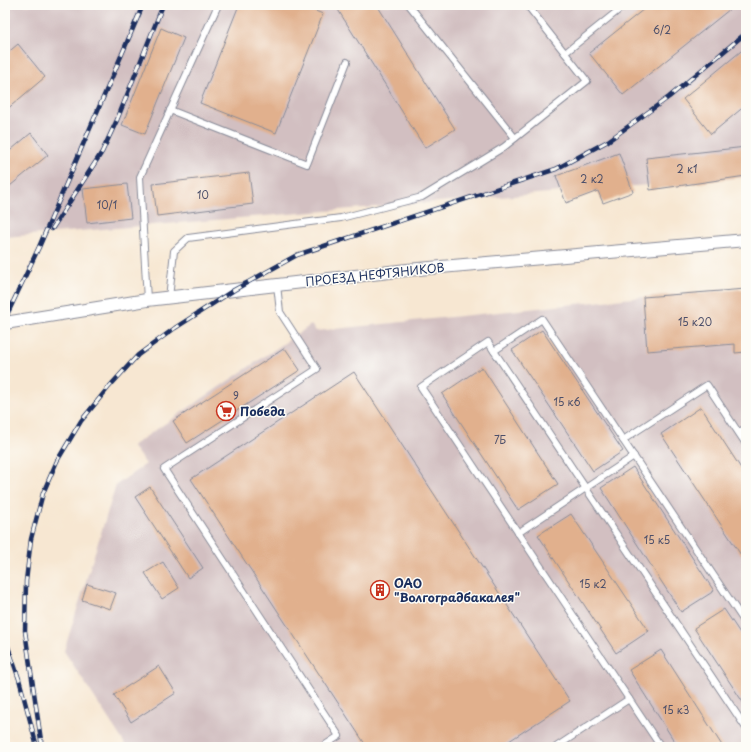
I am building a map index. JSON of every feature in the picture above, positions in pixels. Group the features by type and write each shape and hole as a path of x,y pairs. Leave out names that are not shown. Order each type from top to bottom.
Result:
{"street":[{"name":"ПРОЕЗД НЕФТЯНИКОВ","path":"5,323 147,300 407,270 746,240"}],"lane":[{"path":"147,300 140,177 218,5"},
{"path":"409,5 515,138"},
{"path":"169,298 174,251 188,238 341,218 422,197 504,147 587,81 527,5"},
{"path":"565,53 625,5"},
{"path":"170,110 307,164 347,62"},
{"path":"277,285 280,312 317,369 164,469 339,736 322,747"},
{"path":"494,351 542,319 746,624"},
{"path":"661,747 421,387 488,342 746,728"},
{"path":"623,440 707,385 746,444"},
{"path":"739,432 746,428"},
{"path":"518,533 634,456"},
{"path":"556,747 629,699"}],"shaded area":[{"path":"5,5 746,5 746,177 5,237"},
{"path":"746,289 746,747 127,747 64,651 116,485 146,464 132,446 311,325 316,331 643,297"}],"building":[{"path":"239,5 300,5 323,14 276,133 200,103"},
{"path":"335,5 377,5 455,129 425,148"},
{"path":"649,5 735,5 623,95 589,53"},
{"path":"161,28 184,38 145,134 122,125"},
{"path":"18,44 45,77 5,111 5,55"},
{"path":"746,47 746,105 711,134 683,99"},
{"path":"31,133 48,155 5,190 5,155"},
{"path":"746,147 746,176 650,190 646,158"},
{"path":"619,153 633,192 603,203 598,191 566,203 556,176"},
{"path":"249,173 253,204 157,216 153,184"},
{"path":"127,184 131,218 87,223 83,189"},
{"path":"746,289 746,352 735,353 735,344 647,351 643,297"},
{"path":"542,330 623,451 593,471 512,350"},
{"path":"285,348 300,370 187,443 173,421"},
{"path":"482,367 558,484 518,510 442,394"},
{"name":"ОАО \"Волгоградбакалея\"","path":"354,372 570,701 500,747 367,747 191,479"},
{"path":"701,407 746,476 746,552 741,555 661,434"},
{"path":"633,467 714,591 681,612 601,488"},
{"path":"150,487 203,568 188,578 135,497"},
{"path":"571,514 649,631 616,653 538,535"},
{"path":"163,562 179,588 162,599 145,573"},
{"path":"87,584 116,593 110,609 82,600"},
{"path":"724,609 746,642 746,707 694,628"},
{"path":"661,650 723,747 678,747 629,670"},
{"path":"159,666 176,693 131,722 114,695"}],"railway":[{"path":"5,319 39,247 143,5"},
{"path":"52,229 102,152 117,120 163,5"},
{"path":"42,747 25,631 26,581 31,539 43,493 57,461 81,421 138,355 175,328 234,290 297,255 556,169 608,141 669,97 746,33"},
{"path":"5,638 19,679 37,747"}],"place":[{"name":"Победа","path":"226,411"},
{"name":"ОАО \"Волгоградбакалея\"","path":"380,590"}]}
